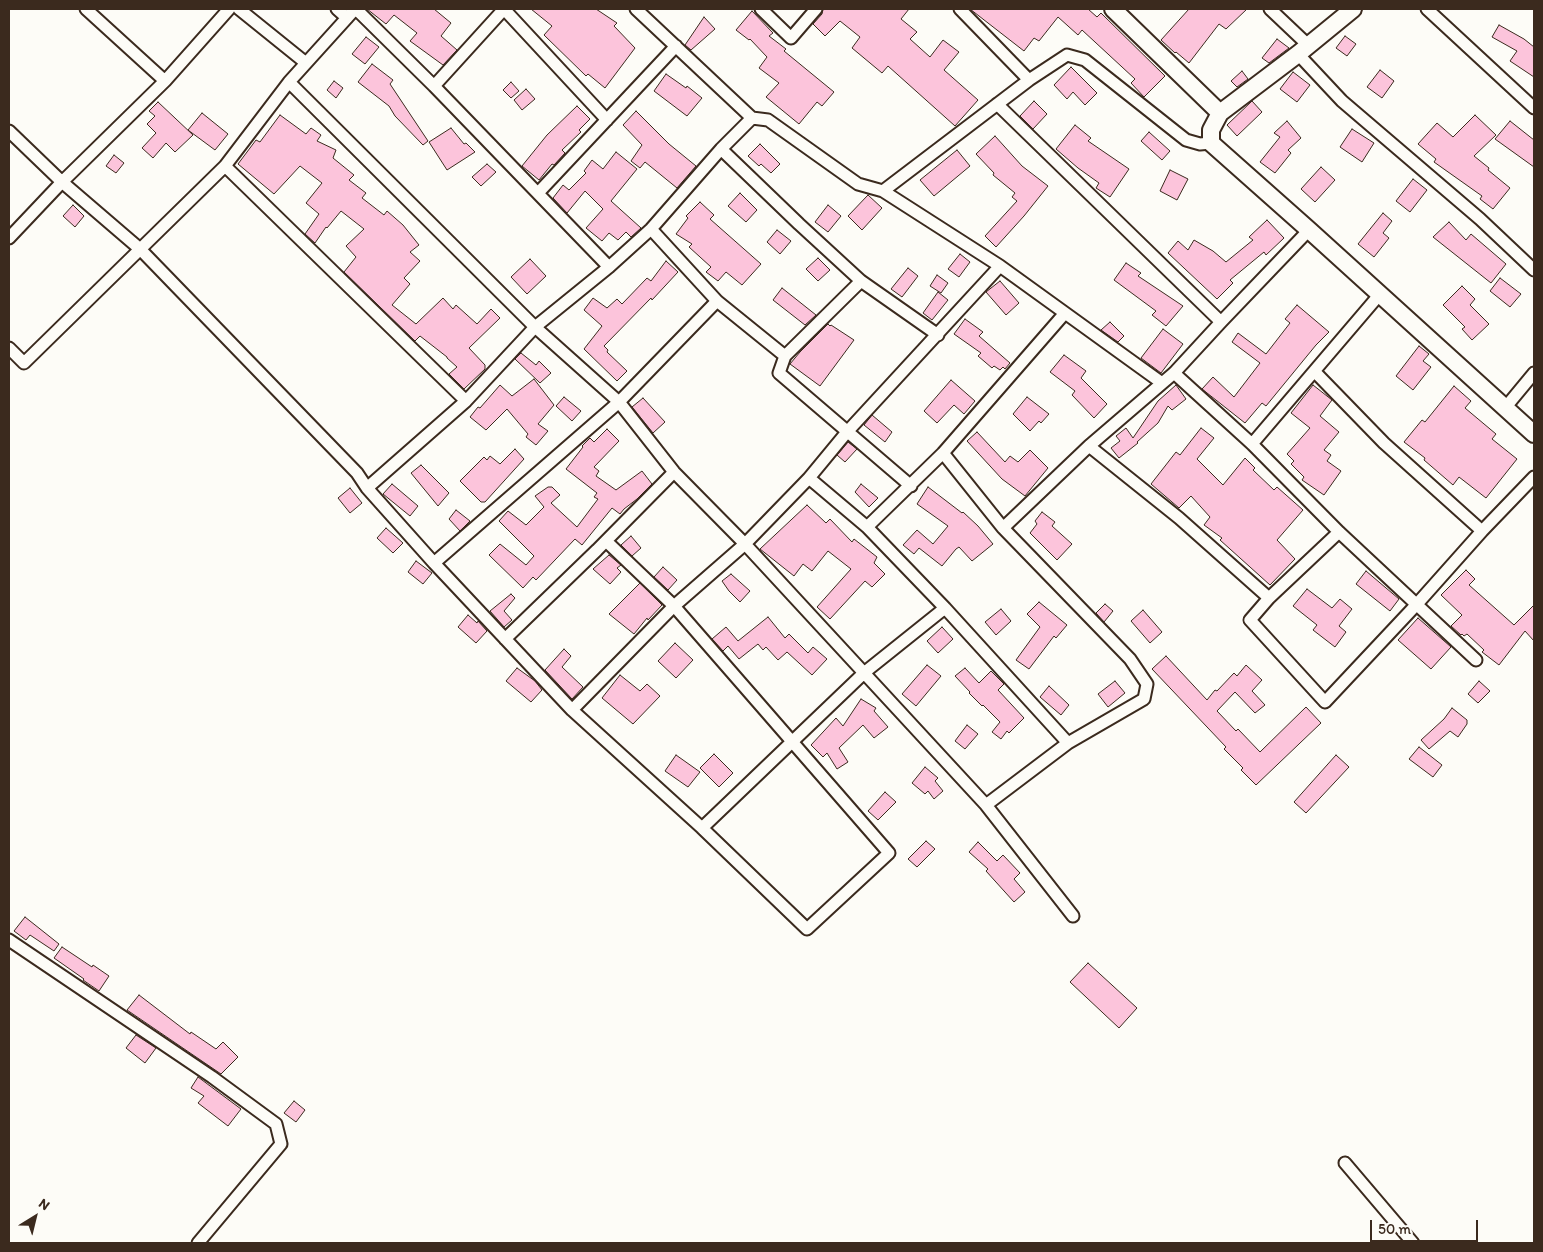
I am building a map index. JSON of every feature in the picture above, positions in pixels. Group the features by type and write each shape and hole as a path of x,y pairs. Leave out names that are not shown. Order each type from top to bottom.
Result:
{"street":[{"path":"86,9 165,82"},
{"path":"9,238 62,182 165,82 229,9"},
{"path":"238,9 306,63"},
{"path":"337,9 353,12 434,86 609,267"},
{"path":"434,86 504,9 607,120"},
{"path":"636,9 752,118 768,120 858,184 883,191 1000,266 1162,383"},
{"path":"761,9 791,38 816,9"},
{"path":"960,9 1028,80"},
{"path":"1112,9 1220,113"},
{"path":"1270,9 1342,101 1480,219 1534,270"},
{"path":"1211,143 1211,130 1220,113 1353,9"},
{"path":"1427,9 1534,108"},
{"path":"9,348 24,363 224,166 289,82 353,12"},
{"path":"538,193 676,46"},
{"path":"883,191 1028,80 1067,55 1085,60 1186,140 1200,144 1211,143 1534,434"},
{"path":"289,82 535,327 619,402 674,472 746,544 986,805 1073,916"},
{"path":"997,104 1221,322"},
{"path":"367,488 466,401 535,327 609,267 651,229 721,149 752,118"},
{"path":"9,131 62,182 140,249 357,473 367,488 434,563 572,710 702,828 807,929 889,853 674,606 606,540"},
{"path":"721,149 861,281 938,335"},
{"path":"224,166 466,401"},
{"path":"651,229 717,301 785,356"},
{"path":"1003,528 1089,446 1174,373 1309,230"},
{"path":"572,710 674,606 746,544 809,478 847,432 1000,266"},
{"path":"861,281 785,356 779,373 911,486"},
{"path":"1252,444 1380,294"},
{"path":"434,563 619,402 717,301"},
{"path":"867,527 943,453 1065,313"},
{"path":"1315,372 1384,443 1482,531"},
{"path":"1174,373 1252,444 1339,532 1476,660"},
{"path":"1505,408 1534,373"},
{"path":"1089,446 1179,518 1270,598"},
{"path":"943,453 1003,528 1130,659 1147,684 1144,700 1068,743 986,805"},
{"path":"505,639 674,472"},
{"path":"1339,532 1270,598 1250,620 1325,702 1534,477"},
{"path":"809,478 867,527 945,608 1068,743"},
{"path":"702,828 865,672 945,608"},
{"path":"9,940 212,1077 276,1124 280,1144 198,1243"},
{"path":"1345,1164 1413,1243"}],"building":[{"path":"367,9 434,9 451,23 441,36 457,50 443,65 410,41 417,33 394,15 386,24"},
{"path":"531,9 596,9 617,23 614,26 635,48 605,88 588,74 586,76 544,35 552,26"},
{"path":"823,9 909,9 901,19 917,32 910,39 930,57 943,40 959,52 944,70 978,100 955,126 888,66 882,73 852,48 860,37 840,21 825,36 813,24 822,14"},
{"path":"970,9 1088,9 1097,17 1101,13 1165,76 1144,97 1131,83 1135,79 1082,30 1078,35 1058,17 1039,41 1034,38 1024,51"},
{"path":"1189,9 1247,9 1226,29 1219,24 1189,63 1161,40"},
{"path":"752,11 773,33 769,36 786,49 784,51 834,92 822,106 817,102 799,124 766,97 779,83 759,68 767,57 750,39 736,30"},
{"path":"704,17 715,29 691,50 685,45"},
{"path":"1499,25 1534,47 1534,77 1510,61 1517,51 1492,37"},
{"path":"1345,36 1356,44 1347,56 1336,48"},
{"path":"366,37 379,47 365,64 352,54"},
{"path":"1277,39 1289,48 1269,63 1262,58"},
{"path":"372,64 393,80 390,84 428,141 423,145 395,116 389,106 358,82"},
{"path":"1071,67 1097,93 1085,105 1073,92 1067,99 1054,85"},
{"path":"1380,70 1394,81 1382,98 1367,87"},
{"path":"1242,71 1248,79 1237,87 1231,81"},
{"path":"1293,72 1310,85 1297,102 1280,89"},
{"path":"666,74 686,88 687,86 702,98 687,116 654,91"},
{"path":"334,81 343,88 336,98 327,90"},
{"path":"511,82 519,91 511,98 503,90"},
{"path":"526,89 535,99 522,110 514,100"},
{"path":"1034,101 1047,114 1033,129 1020,116"},
{"path":"1252,101 1262,112 1237,136 1227,125"},
{"path":"158,102 193,135 175,152 166,143 153,158 142,148 156,133 147,124 155,116 149,111"},
{"path":"577,106 590,119 579,130 581,132 562,150 565,153 554,165 552,164 539,180 522,166 547,135"},
{"path":"636,111 669,144 696,166 677,188 645,162 640,168 631,161 642,145 623,125"},
{"path":"202,113 228,134 215,150 188,130"},
{"path":"280,115 306,134 311,128 321,135 317,141 336,150 333,158 354,175 349,180 366,193 362,198 384,215 387,211 403,225 419,245 410,252 420,261 404,278 410,284 392,305 416,324 443,298 453,309 456,305 477,324 491,309 500,318 469,348 485,365 485,369 464,389 449,374 457,367 447,357 420,336 415,341 344,272 356,257 346,246 364,229 341,211 326,227 315,243 305,234 319,214 306,203 322,183 300,166 274,194 238,164 256,140 260,142"},
{"path":"1475,115 1496,135 1474,156 1510,188 1493,209 1480,199 1482,196 1434,162 1436,159 1418,144 1437,123 1453,137"},
{"path":"1287,121 1301,138 1288,150 1291,153 1275,173 1260,162 1280,137 1274,133"},
{"path":"1510,121 1534,140 1534,167 1495,139"},
{"path":"1075,125 1091,138 1088,141 1129,169 1110,197 1096,188 1099,183 1056,149"},
{"path":"451,128 464,144 466,143 475,152 447,170 429,142"},
{"path":"1352,129 1374,143 1362,162 1340,147"},
{"path":"1149,132 1170,151 1162,160 1141,141"},
{"path":"995,136 1022,166 1048,186 996,247 985,236 1017,201 1012,197 1015,193 993,175 994,173 976,154"},
{"path":"760,144 780,164 771,173 761,164 759,166 748,156"},
{"path":"957,150 970,166 934,196 920,180"},
{"path":"616,152 637,169 611,201 641,228 631,237 626,232 618,240 609,233 602,241 586,228 603,209 585,191 567,213 553,198 563,185 569,190 586,173 584,171 592,160 603,169"},
{"path":"114,155 124,163 116,173 106,166"},
{"path":"487,164 496,172 481,186 472,177"},
{"path":"1321,167 1335,180 1315,202 1301,189"},
{"path":"1170,170 1188,179 1177,200 1160,191"},
{"path":"1413,179 1427,190 1410,212 1396,201"},
{"path":"740,193 757,210 746,222 728,206"},
{"path":"868,195 882,208 862,230 848,216"},
{"path":"700,202 714,215 710,219 761,264 742,285 726,272 718,281 706,272 711,267 689,247 692,244 676,234 688,218 686,216"},
{"path":"73,205 84,216 75,227 63,216"},
{"path":"828,205 841,216 828,232 815,222"},
{"path":"1383,213 1392,221 1383,233 1389,238 1374,257 1358,244"},
{"path":"1267,220 1284,238 1266,255 1264,252 1230,280 1233,283 1217,299 1168,253 1178,241 1188,250 1194,240 1213,251 1226,262 1253,240 1249,237"},
{"path":"1449,222 1466,240 1471,234 1506,264 1491,283 1433,237"},
{"path":"777,230 791,241 780,254 767,242"},
{"path":"960,254 970,262 959,277 948,269"},
{"path":"818,258 830,270 818,281 806,269"},
{"path":"530,259 546,276 527,294 511,277"},
{"path":"666,261 678,272 604,346 608,350 607,352 627,371 617,381 584,349 602,326 584,310 593,298 607,308 617,299 622,304 647,278 651,281"},
{"path":"1126,263 1141,273 1138,276 1183,306 1166,326 1152,315 1156,311 1114,280"},
{"path":"908,268 918,276 902,297 891,289"},
{"path":"937,275 948,283 941,293 930,286"},
{"path":"1500,278 1521,294 1510,307 1490,291"},
{"path":"1000,281 1019,303 1006,315 986,292"},
{"path":"1462,286 1475,299 1470,305 1489,324 1472,340 1462,329 1465,327 1443,305"},
{"path":"782,288 816,315 805,325 773,300"},
{"path":"938,292 948,300 932,320 923,313"},
{"path":"1297,305 1329,332 1266,406 1262,403 1245,423 1202,389 1213,377 1234,397 1260,363 1232,342 1238,333 1266,354 1290,323 1285,319"},
{"path":"965,319 983,332 979,336 1010,363 1005,369 1003,367 1000,370 994,366 992,368 978,356 981,353 954,334"},
{"path":"1110,322 1124,336 1118,342 1101,330"},
{"path":"828,324 854,340 820,386 790,364"},
{"path":"1163,329 1183,344 1161,373 1141,358"},
{"path":"1419,346 1429,354 1423,361 1431,367 1413,390 1396,376"},
{"path":"521,353 536,365 539,361 551,373 540,383 515,359"},
{"path":"1064,355 1086,371 1081,378 1107,404 1094,418 1072,395 1075,391 1050,372"},
{"path":"534,379 554,405 538,424 548,431 536,445 526,437 528,434 507,409 486,430 470,417 500,385 512,396"},
{"path":"951,380 975,401 964,414 954,405 937,423 924,411"},
{"path":"1176,385 1186,399 1172,410 1168,406 1158,423 1138,443 1119,458 1111,448 1120,441 1116,436 1126,428 1133,438 1158,401"},
{"path":"1313,385 1332,400 1320,416 1339,432 1324,450 1331,455 1327,461 1341,471 1324,495 1302,480 1304,477 1291,464 1294,461 1287,454 1310,428 1291,413"},
{"path":"1454,386 1471,401 1465,408 1496,434 1492,439 1517,459 1486,498 1459,477 1453,485 1424,460 1425,458 1404,442 1422,420 1425,422"},
{"path":"564,397 581,411 572,421 556,406"},
{"path":"1027,397 1049,414 1030,431 1013,414"},
{"path":"643,398 665,422 653,433 632,407"},
{"path":"872,415 892,432 885,442 864,425"},
{"path":"1201,428 1214,438 1197,459 1223,485 1245,458 1255,468 1253,470 1274,490 1277,487 1303,510 1277,540 1295,559 1270,585 1220,540 1222,538 1204,525 1210,517 1191,496 1179,508 1151,484 1176,452 1180,455"},
{"path":"607,429 619,441 594,467 599,471 596,476 616,490 642,471 652,484 620,514 612,508 582,545 575,539 536,580 533,577 523,588 489,555 500,544 526,565 534,556 499,521 508,511 526,525 544,507 535,496 548,487 552,487 560,495 551,503 577,527 598,499 594,497 597,493 566,469 590,438 594,442"},
{"path":"977,432 1005,462 1010,456 1018,462 1030,450 1048,468 1025,496 1002,479 967,441"},
{"path":"848,442 857,449 845,462 837,455"},
{"path":"515,449 524,459 485,502 481,502 460,481 484,457 487,460 490,456 500,464"},
{"path":"421,465 449,493 438,506 411,473"},
{"path":"392,484 418,506 410,516 383,494"},
{"path":"861,484 878,498 869,507 855,492"},
{"path":"928,487 963,512 993,544 972,561 959,547 942,566 919,548 914,554 903,545 917,530 933,544 948,526 917,504"},
{"path":"350,488 362,503 350,513 338,498"},
{"path":"807,505 826,523 830,519 852,542 854,539 877,557 874,563 885,574 872,587 865,581 830,619 817,607 851,569 828,551 812,571 803,564 794,576 760,549"},
{"path":"456,510 470,521 460,531 449,519"},
{"path":"1042,512 1055,522 1052,526 1072,544 1057,560 1030,533 1037,524 1035,521"},
{"path":"386,528 403,543 393,553 377,538"},
{"path":"631,536 641,548 632,556 621,545"},
{"path":"609,555 621,565 617,568 621,572 610,584 593,569"},
{"path":"416,561 432,573 423,584 408,572"},
{"path":"663,567 677,580 668,590 654,577"},
{"path":"1466,570 1475,579 1469,585 1514,625 1534,605 1534,641 1525,631 1499,665 1482,652 1484,650 1467,634 1461,635 1451,626 1462,615 1441,595"},
{"path":"1366,571 1399,599 1390,611 1356,584"},
{"path":"731,574 750,591 740,602 722,581"},
{"path":"640,583 662,605 648,620 647,618 634,634 609,614"},
{"path":"1307,589 1332,608 1340,599 1352,609 1339,626 1346,632 1335,647 1313,630 1317,625 1293,606"},
{"path":"511,594 515,598 504,611 512,620 504,627 490,611"},
{"path":"1039,602 1067,625 1056,638 1054,636 1029,669 1016,660 1040,627 1027,614"},
{"path":"1105,604 1113,611 1104,622 1096,613"},
{"path":"1001,609 1011,621 996,635 985,622"},
{"path":"1143,610 1162,632 1150,643 1131,621"},
{"path":"468,615 477,623 478,621 487,631 476,643 458,627"},
{"path":"768,617 785,638 789,634 808,653 813,647 827,659 812,675 787,652 778,660 766,647 763,650 758,644 739,659 728,646 723,651 712,639 726,627 738,641"},
{"path":"1418,618 1451,647 1431,669 1398,640"},
{"path":"942,627 953,639 938,653 927,641"},
{"path":"675,643 693,660 676,678 658,661"},
{"path":"564,649 571,656 562,667 583,687 572,699 545,670"},
{"path":"1166,656 1207,700 1234,673 1237,676 1246,665 1262,680 1252,691 1265,705 1255,713 1235,692 1217,711 1260,752 1306,707 1321,723 1256,785 1241,770 1243,768 1224,749 1226,747 1152,669"},
{"path":"927,665 941,676 916,706 902,694"},
{"path":"517,668 535,681 542,690 531,702 506,681"},
{"path":"965,668 979,683 991,671 1004,684 998,690 1024,718 1009,733 1007,731 1001,739 992,732 1000,722 969,693 955,676"},
{"path":"620,675 640,691 647,684 660,696 633,724 602,698"},
{"path":"1115,681 1125,693 1108,707 1098,694"},
{"path":"1479,681 1490,691 1478,703 1468,694"},
{"path":"1049,686 1069,705 1061,715 1040,697"},
{"path":"861,699 876,708 874,711 888,727 874,738 863,725 839,748 848,762 837,769 827,753 823,757 811,745 836,718 843,726"},
{"path":"1452,708 1467,720 1467,724 1458,737 1450,731 1429,749 1421,740 1444,719"},
{"path":"967,725 978,734 965,749 955,741"},
{"path":"1419,747 1442,765 1433,777 1409,759"},
{"path":"714,754 733,773 719,787 700,768"},
{"path":"676,755 700,772 688,787 665,771"},
{"path":"1336,755 1349,767 1306,813 1294,802"},
{"path":"925,767 938,778 935,781 943,791 934,799 928,791 925,794 912,783"},
{"path":"885,792 896,802 878,820 868,811"},
{"path":"926,841 935,849 917,867 908,859"},
{"path":"978,842 997,861 1003,855 1020,873 1014,879 1025,892 1014,902 986,871 988,869 969,852"},
{"path":"25,917 59,944 54,951 30,935 26,940 14,931"},
{"path":"62,947 109,976 99,991 54,958"},
{"path":"1088,963 1137,1008 1119,1028 1070,982"},
{"path":"139,995 190,1034 191,1032 216,1049 223,1042 238,1057 221,1074 127,1010"},
{"path":"136,1035 156,1048 145,1063 126,1048"},
{"path":"198,1077 241,1109 228,1126 198,1103 204,1096 191,1088"},
{"path":"294,1101 305,1110 296,1122 284,1113"}]}
